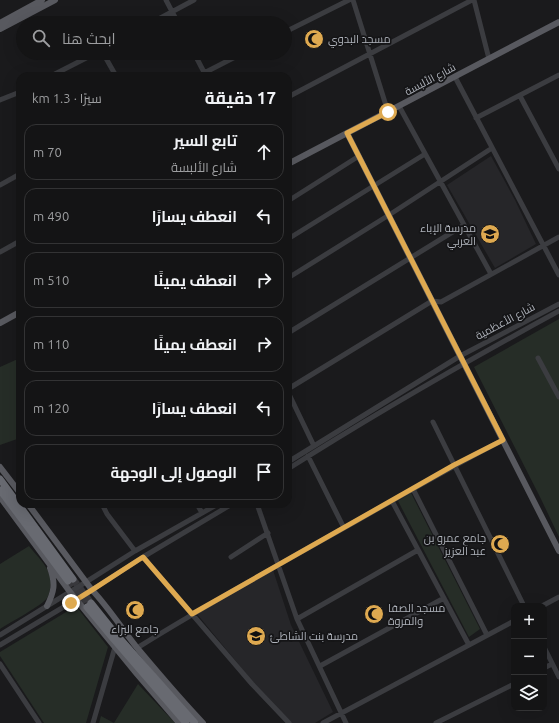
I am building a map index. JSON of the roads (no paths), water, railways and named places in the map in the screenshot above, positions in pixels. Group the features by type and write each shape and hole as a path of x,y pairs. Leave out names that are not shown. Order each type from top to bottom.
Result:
{"highway":[{"path":"0,479 16,502"},
{"path":"0,490 70,580 20,508"},
{"path":"89,605 115,633 186,723"},
{"path":"180,715 195,723"}],"main road":[{"path":"0,23 42,0"},
{"path":"25,16 55,0"},
{"path":"0,29 16,21"},
{"name":"شارع الألبسة","path":"292,162 559,22"},
{"path":"347,133 559,551"},
{"path":"0,323 16,314"},
{"path":"0,467 16,488"},
{"path":"0,498 76,600 115,647 180,715 203,723"},
{"path":"31,508 137,648 180,715"},
{"path":"46,559 54,583 52,596 47,606"}],"street":[{"path":"166,0 174,16"},
{"path":"164,16 194,0"},
{"path":"292,28 349,0"},
{"path":"353,0 388,112"},
{"path":"292,95 473,0 489,59"},
{"path":"59,72 82,60"},
{"path":"107,60 114,72"},
{"path":"198,60 204,72"},
{"path":"209,72 230,60"},
{"path":"476,118 559,76"},
{"path":"455,77 559,275"},
{"path":"0,100 16,94"},
{"path":"520,96 559,169"},
{"path":"399,106 491,274"},
{"path":"292,276 492,148"},
{"path":"292,237 425,154"},
{"path":"292,198 359,156"},
{"path":"0,185 16,176"},
{"path":"292,331 464,225"},
{"path":"292,388 432,301 441,302 559,236"},
{"path":"0,252 16,243"},
{"name":"شارع الأعظمية","path":"292,460 460,356 559,304"},
{"path":"292,466 464,363 559,311"},
{"path":"538,358 559,398"},
{"path":"292,399 314,446"},
{"path":"433,422 523,603"},
{"path":"137,648 278,564 454,465 503,440"},
{"path":"308,456 344,528"},
{"path":"413,489 487,635"},
{"path":"392,501 469,645"},
{"path":"104,508 135,551"},
{"path":"199,508 202,513"},
{"path":"0,635 135,551 211,508"},
{"path":"0,645 225,508"},
{"path":"259,508 298,619 346,723"},
{"path":"231,557 268,533"},
{"path":"298,619 418,550"},
{"path":"143,557 252,684 288,723"},
{"path":"547,603 559,597"},
{"path":"320,666 444,598"},
{"path":"324,723 511,623"},
{"path":"93,723 115,647"},
{"path":"547,653 559,677"},
{"path":"0,664 39,723"},
{"path":"547,666 552,664"},
{"path":"436,723 511,686"}],"tunnel":[{"path":"73,579 91,603"},
{"path":"68,581 87,607"}],"place":[{"name":"مسجد البدوي","path":"314,39"},
{"name":"مدرسة الإباء العربي","path":"490,234"},
{"name":"جامع عمرو بن عبد العزيز","path":"500,544"},
{"name":"جامع البراء","path":"135,610"},
{"name":"مسجد الصفا والمروة","path":"374,614"},
{"name":"مدرسة بنت الشاطئ","path":"256,636"}]}
